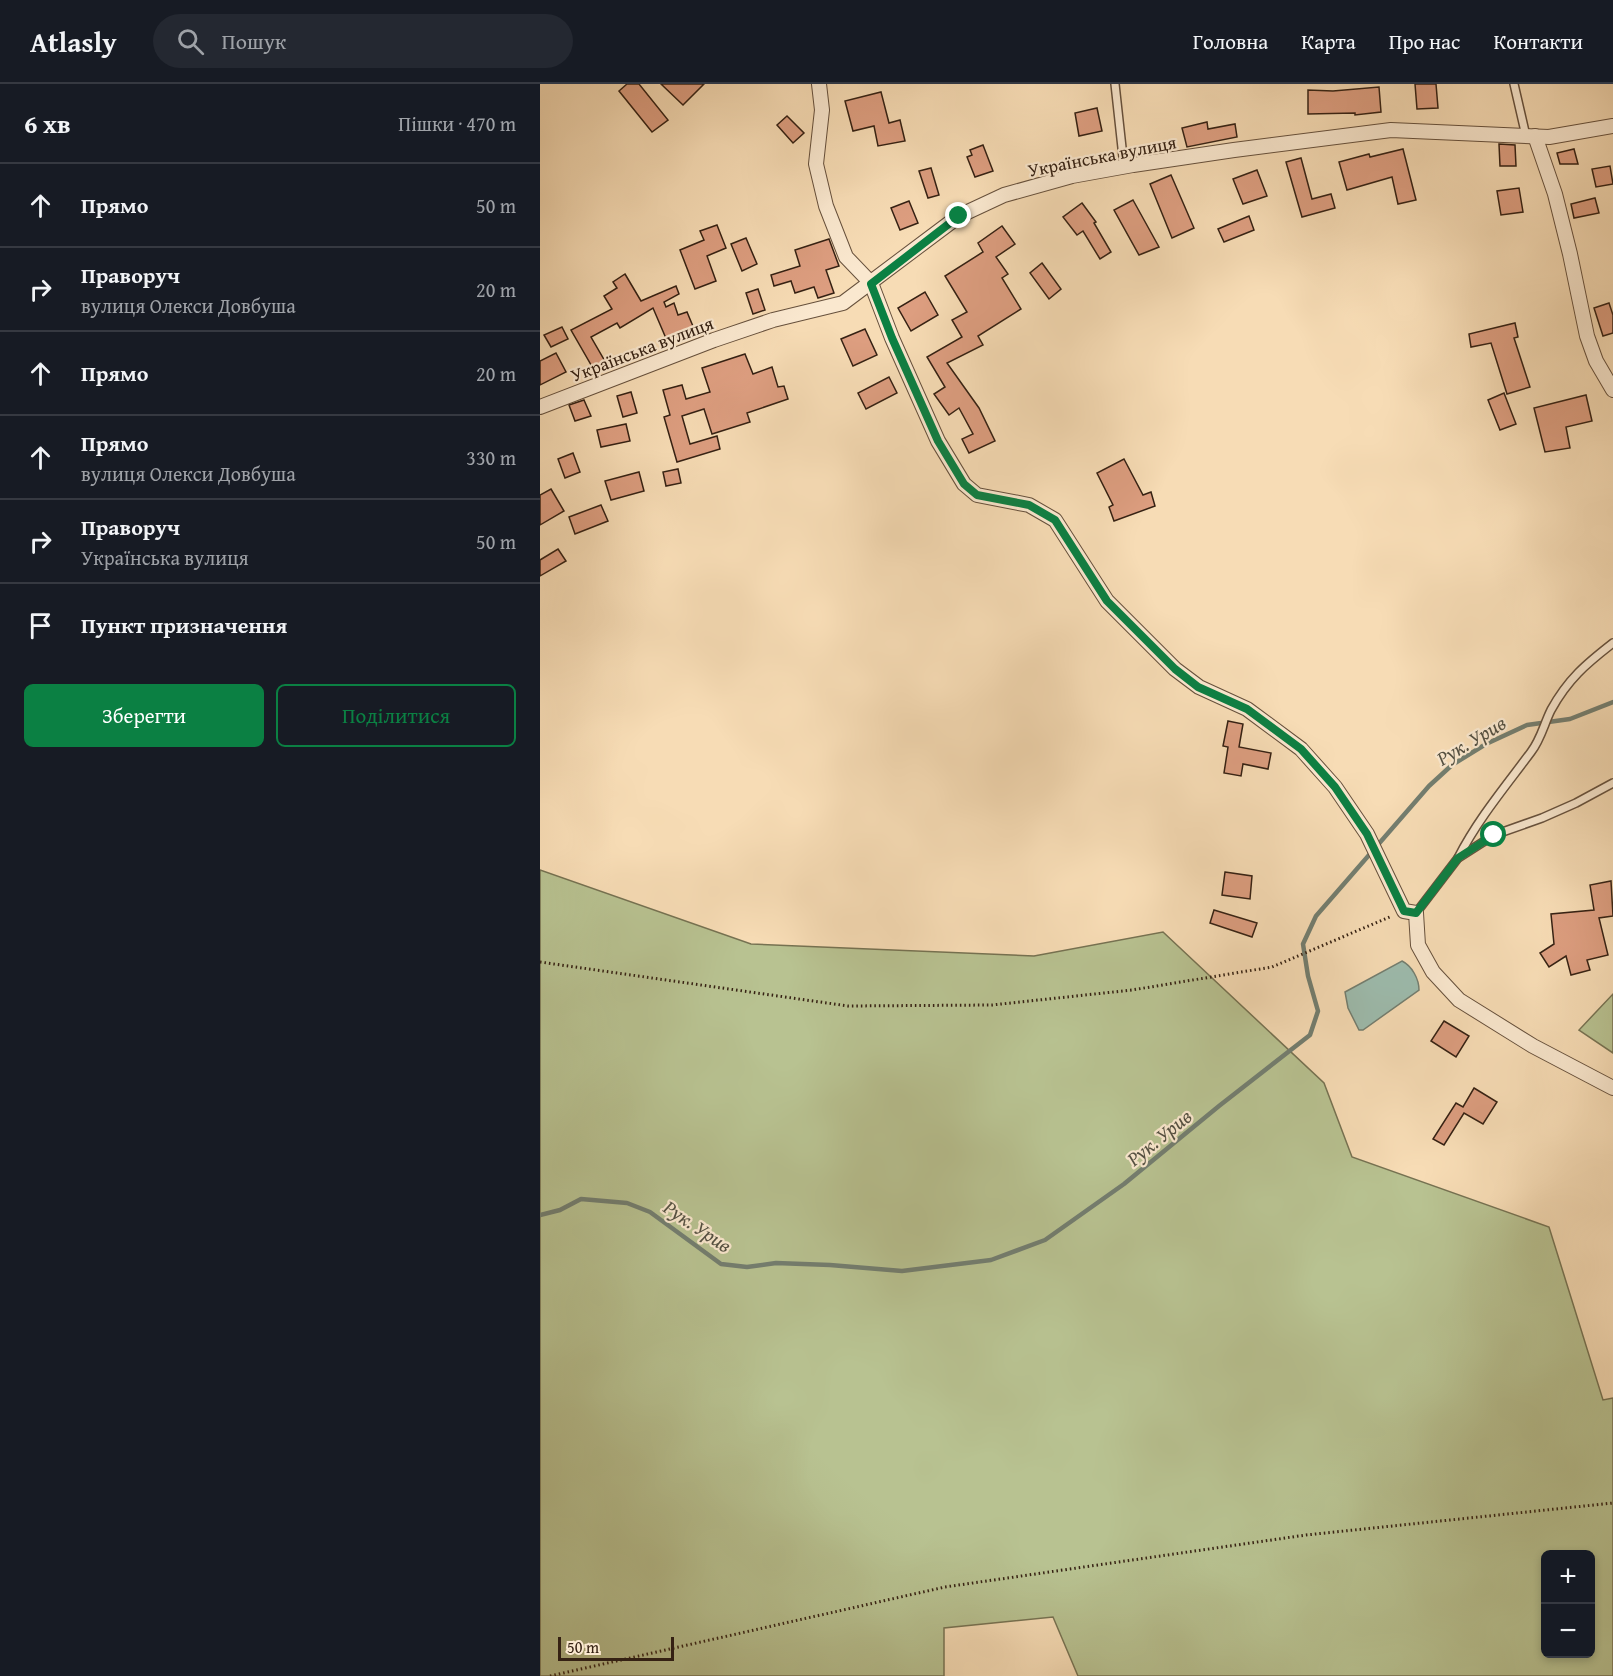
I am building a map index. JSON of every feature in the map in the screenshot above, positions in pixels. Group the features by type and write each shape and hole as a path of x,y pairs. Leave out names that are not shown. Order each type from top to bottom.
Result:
{"street":[{"path":"819,84 822,110 816,164 826,206 846,257 871,284 892,338 938,441 964,484 977,495 1029,505 1055,520 1084,568 1114,608 1175,669 1198,687 1247,709 1301,749 1335,787 1367,834 1410,912 1418,945 1433,972 1459,1000 1533,1046 1613,1088"},
{"name":"Українська вулиця","path":"540,407 714,340 773,320 843,303 959,216 1004,195 1072,176 1234,150 1391,130 1549,137 1613,126"},
{"path":"1530,136 1555,194 1587,336 1596,361 1613,390"}],"lane":[{"path":"1115,84 1124,166"},
{"path":"1514,84 1530,136"},
{"path":"1410,912 1458,858 1471,833 1500,791 1533,750 1563,690 1582,667 1613,643"},
{"path":"1458,858 1494,835 1542,818 1613,783"}],"path":[{"path":"540,962 848,1006 992,1005 1132,990 1272,967 1410,912"},
{"path":"550,1676 945,1587 1306,1535 1613,1503"}],"green space":[{"path":"540,870 751,944 1034,956 1163,932 1324,1083 1352,1157 1549,1227 1603,1400 1613,1398 1613,1676 1078,1676 1053,1617 944,1628 944,1676 540,1676"},
{"path":"1613,994 1613,1053 1579,1030"}],"shaded area":[{"path":"1402,961 1414,973 1419,990 1363,1030 1359,1030 1348,1008 1345,992"}],"building":[{"path":"627,84 639,84 668,120 652,132 619,91"},
{"path":"661,84 704,84 683,105"},
{"path":"1415,84 1436,84 1438,108 1417,109"},
{"path":"1379,87 1381,112 1355,115 1355,113 1308,114 1308,90 1333,91"},
{"path":"881,92 889,123 900,120 905,141 878,146 874,126 853,131 845,101"},
{"path":"1097,108 1102,131 1079,136 1075,113"},
{"path":"787,116 804,133 793,143 777,125"},
{"path":"1207,122 1208,129 1235,124 1237,137 1187,147 1182,128"},
{"path":"1499,144 1515,145 1516,166 1500,166"},
{"path":"983,145 993,171 975,177 967,157 972,155 970,150"},
{"path":"1403,149 1416,200 1398,204 1392,177 1347,190 1339,162 1369,154 1370,157"},
{"path":"1574,149 1578,164 1560,164 1557,153"},
{"path":"1301,158 1312,199 1331,194 1335,208 1302,217 1286,162"},
{"path":"1610,166 1613,184 1596,187 1592,169"},
{"path":"931,168 939,195 928,198 919,171"},
{"path":"1257,170 1267,196 1243,204 1233,179"},
{"path":"1171,175 1194,228 1172,238 1150,184"},
{"path":"1519,188 1523,212 1501,215 1497,191"},
{"path":"1595,198 1599,213 1574,218 1571,204"},
{"path":"1133,200 1159,247 1139,255 1114,210"},
{"path":"909,201 918,223 900,230 891,208"},
{"path":"1082,203 1096,222 1094,223 1111,252 1100,259 1083,231 1077,235 1063,217"},
{"path":"1249,216 1254,230 1224,242 1218,229"},
{"path":"717,225 726,248 707,256 716,281 695,289 680,250 704,240 700,231"},
{"path":"1002,226 1015,244 996,257 1008,274 1002,278 1021,309 978,336 983,345 947,363 979,408 995,441 969,453 962,439 973,434 959,408 949,415 934,394 945,387 927,357 962,337 952,320 967,312 945,276 983,252 978,243"},
{"path":"746,238 757,264 742,271 731,244"},
{"path":"829,239 839,266 826,270 834,293 818,298 814,287 795,293 791,281 774,286 771,275 800,266 795,250"},
{"path":"1042,263 1061,289 1049,299 1030,273"},
{"path":"625,274 641,301 676,286 679,294 664,302 666,307 674,303 678,315 687,312 695,331 668,343 653,308 620,328 617,323 591,337 606,363 594,370 571,330 612,309 604,296 617,288 613,282"},
{"path":"758,289 765,310 753,314 746,293"},
{"path":"925,292 938,315 911,331 898,308"},
{"path":"1609,303 1613,315 1613,333 1603,336 1594,308"},
{"path":"1515,323 1518,337 1514,338 1530,387 1507,394 1491,343 1471,347 1469,334"},
{"path":"562,327 568,339 551,347 544,335"},
{"path":"865,329 877,355 853,366 841,339"},
{"path":"556,353 566,372 540,385 540,361"},
{"path":"745,354 753,374 772,367 778,387 784,386 788,399 747,413 750,422 712,434 704,409 682,416 690,444 717,436 720,449 677,462 664,417 670,415 663,390 682,385 686,399 710,392 702,368"},
{"path":"889,377 897,393 866,409 858,393"},
{"path":"631,392 637,413 623,417 617,396"},
{"path":"1504,393 1516,424 1500,430 1488,400"},
{"path":"1586,395 1592,421 1566,427 1570,448 1545,452 1534,408"},
{"path":"584,400 591,416 575,421 569,405"},
{"path":"626,424 630,441 601,447 597,430"},
{"path":"573,453 580,472 565,478 558,459"},
{"path":"1124,459 1143,495 1151,492 1155,506 1114,521 1109,507 1113,505 1097,473"},
{"path":"678,469 681,483 666,486 663,472"},
{"path":"639,472 644,491 611,500 605,481"},
{"path":"551,489 564,511 540,525 540,495"},
{"path":"601,505 608,521 575,534 569,517"},
{"path":"558,549 566,561 540,576 540,560"},
{"path":"1228,721 1243,724 1239,747 1271,753 1268,769 1243,764 1241,776 1224,773 1228,747 1223,746"},
{"path":"1225,872 1252,876 1250,899 1222,895"},
{"path":"1611,881 1613,916 1599,918 1608,955 1587,960 1590,970 1571,975 1566,956 1549,967 1540,953 1554,944 1551,914 1594,910 1590,885"},
{"path":"1214,910 1257,923 1252,937 1210,923"},
{"path":"1444,1021 1469,1036 1456,1057 1431,1041"},
{"path":"1474,1088 1497,1102 1483,1124 1464,1113 1444,1145 1433,1139 1456,1103 1463,1107"}],"waterway":[{"name":"Рук. Урив","path":"540,1215 560,1210 581,1199 627,1203 650,1212 721,1264 747,1267 776,1263 902,1271 991,1260 1045,1240 1124,1184 1310,1035 1318,1011 1308,976 1303,944 1316,916 1429,786 1452,765 1486,744 1527,725 1570,719 1613,702"}],"route":[{"path":"959,216 912,250 871,284 892,338 938,441 964,484 977,495 1029,505 1055,520 1107,601 1175,669 1198,687 1247,709 1301,749 1335,787 1367,834 1404,911 1416,913 1458,858 1494,835"}]}
